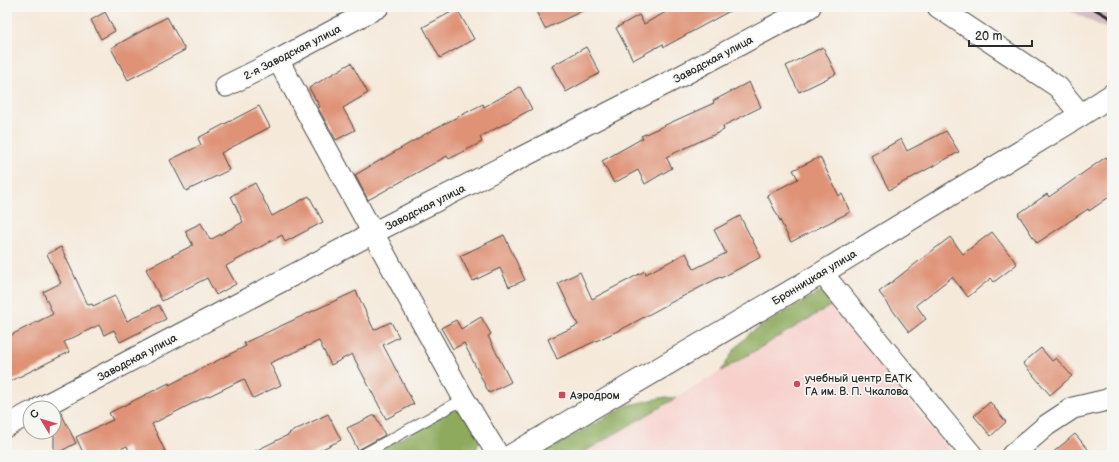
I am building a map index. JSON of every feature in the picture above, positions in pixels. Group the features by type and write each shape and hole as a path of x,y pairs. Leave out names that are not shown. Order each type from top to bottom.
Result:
{"main road":[{"name":"Бронницкая улица","path":"512,455 822,273 1112,95"}],"street":[{"name":"2-я Заводская улица","path":"226,86 378,7"},
{"name":"Заводская улица","path":"55,400 373,233 683,75 810,7"},
{"path":"938,7 1058,87 1080,115"},
{"path":"278,60 464,399 498,455"},
{"path":"822,273 972,455"},
{"path":"1012,455 1047,425 1073,408 1107,400 1112,397"},
{"path":"7,426 22,418"}],"lane":[{"path":"362,455 464,399"}],"shaded area":[{"path":"1062,7 1112,7 1112,31 1111,31"},
{"name":"учебный центр ЕАТК ГА им. В. П. Чкалова","path":"832,305 953,455 579,455 721,371"}],"green space":[{"path":"821,291 832,305 721,371 734,350 750,333"},
{"path":"665,397 676,398 579,455 539,455 628,405"},
{"path":"453,410 463,411 480,441 476,450 470,455 371,455"}],"building":[{"path":"534,7 590,7 545,29"},
{"path":"675,7 737,7 664,47 663,44 633,60 616,28 639,15 644,24"},
{"path":"457,9 474,39 440,58 423,27"},
{"path":"105,12 115,31 101,39 91,20"},
{"path":"167,17 185,50 128,80 111,48"},
{"path":"586,47 600,73 566,92 552,66"},
{"path":"823,47 836,74 799,92 786,66"},
{"path":"351,63 368,93 343,108 355,130 336,140 318,108 320,107 309,88"},
{"path":"749,82 761,107 723,126 724,130 666,157 672,168 645,184 638,170 614,183 602,161 643,138 641,136 714,103 713,101"},
{"path":"520,87 532,109 480,137 482,142 449,159 447,156 368,200 355,175 434,129 483,104 484,107"},
{"path":"259,106 270,127 221,153 229,170 186,191 170,160 201,145 198,138"},
{"path":"946,131 959,152 889,190 871,156 901,139 907,151"},
{"path":"820,157 839,196 842,194 850,212 791,242 767,195 798,179 793,170"},
{"path":"1106,157 1112,166 1112,195 1037,243 1018,214 1047,194 1049,197"},
{"path":"255,183 272,216 309,196 323,222 285,242 282,235 226,266 236,284 216,295 207,278 162,301 146,269 193,245 185,231 201,223 210,240 243,222 231,196"},
{"path":"740,216 761,257 624,328 557,359 548,339 578,325 558,283 580,272 592,299 645,271 646,274 686,253 694,269 726,253 714,230"},
{"path":"992,232 1017,264 994,282 991,278 968,297 952,277 916,305 926,319 909,332 879,292 950,237 963,254"},
{"path":"504,235 525,280 509,287 500,268 473,281 460,256"},
{"path":"61,247 88,305 92,304 93,306 115,296 127,321 159,305 166,319 120,342 114,330 104,335 99,325 64,342 69,352 7,383 7,337 53,314 43,292 61,283 47,254"},
{"path":"356,291 374,330 391,322 399,337 383,345 414,404 386,419 352,354 331,365 319,341 270,363 281,385 253,398 244,379 152,424 167,455 131,455 127,446 107,455 84,455 76,437 113,420 109,413 169,383 169,385 246,346 244,343"},
{"path":"481,317 491,334 488,336 511,382 489,393 464,343 453,349 441,328 456,320 461,329"},
{"path":"1041,348 1052,361 1056,358 1072,376 1050,395 1023,363"},
{"path":"990,402 1006,422 991,436 974,416"},
{"path":"328,414 341,440 310,455 247,455 290,434 289,433"},
{"path":"62,415 76,443 54,455 54,440 62,440"},
{"path":"375,415 385,435 358,450 347,428"},
{"path":"1075,434 1093,455 1050,455"}],"railway":[{"path":"1091,7 1112,19"}],"place":[{"name":"учебный центр ЕАТК ГА им. В. П. Чкалова","path":"797,384"},
{"name":"Аэродром","path":"562,395"}]}
